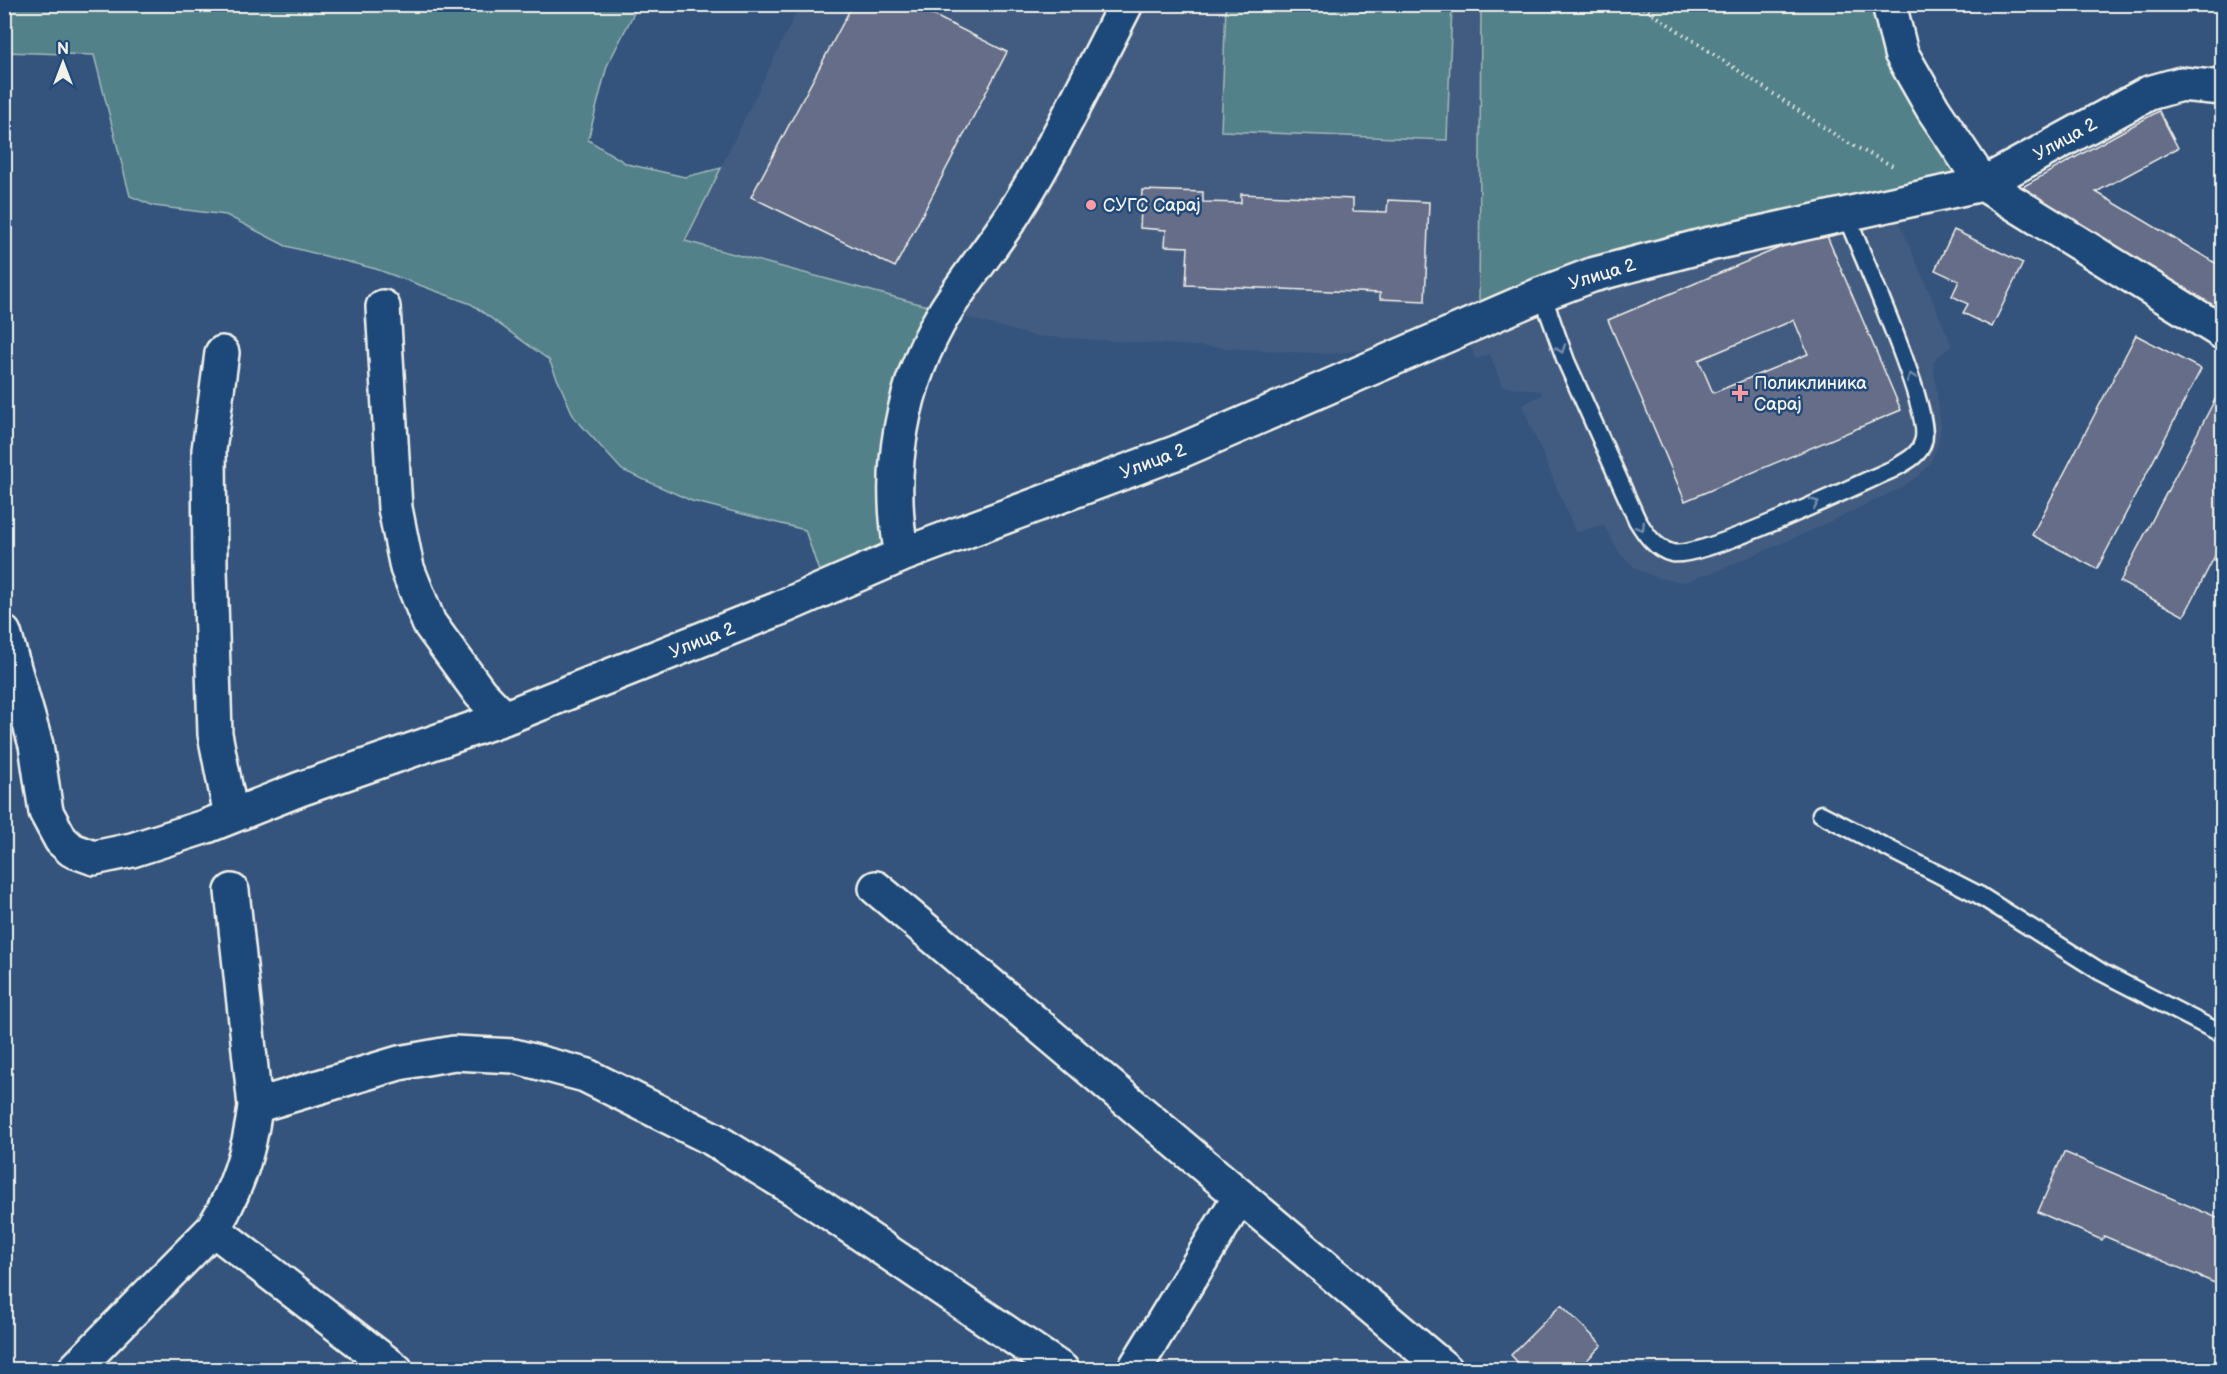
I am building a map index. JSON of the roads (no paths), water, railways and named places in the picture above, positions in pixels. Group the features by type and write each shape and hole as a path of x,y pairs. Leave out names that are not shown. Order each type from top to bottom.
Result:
{"street":[{"path":"902,555 896,524 894,484 898,441 922,357 946,311 1014,213 1045,161 1126,4"},
{"path":"1889,4 1901,53 1933,109 1983,184 2223,332"},
{"name":"Улица 2","path":"4,633 36,745 46,812 61,840 72,850 94,858 132,850 504,718 778,609 902,555 1178,452 1542,294 1614,269 1845,213 1983,184 2149,93 2181,84 2223,88"},
{"path":"383,307 395,508 407,568 429,623 480,693 504,718"},
{"path":"222,353 209,450 210,568 215,734 231,816"},
{"path":"876,888 1446,1370"},
{"path":"74,1370 213,1229 227,1206 241,1170 252,1134 255,1106 232,891"},
{"path":"255,1106 399,1063 454,1053 514,1056 585,1075 713,1139 799,1192 1062,1370"},
{"path":"1134,1370 1240,1196"},
{"path":"213,1229 396,1370"}],"lane":[{"path":"1542,294 1566,361 1636,520 1647,536 1659,547 1671,553 1688,555 1893,469 1913,458 1923,444 1926,429 1914,384 1845,213"},
{"path":"1821,814 1978,895 2101,972 2223,1034"}],"place":[{"name":"СУГС Сарај","path":"1091,205"},
{"name":"Поликлиника Сарај","path":"1740,393"}]}
